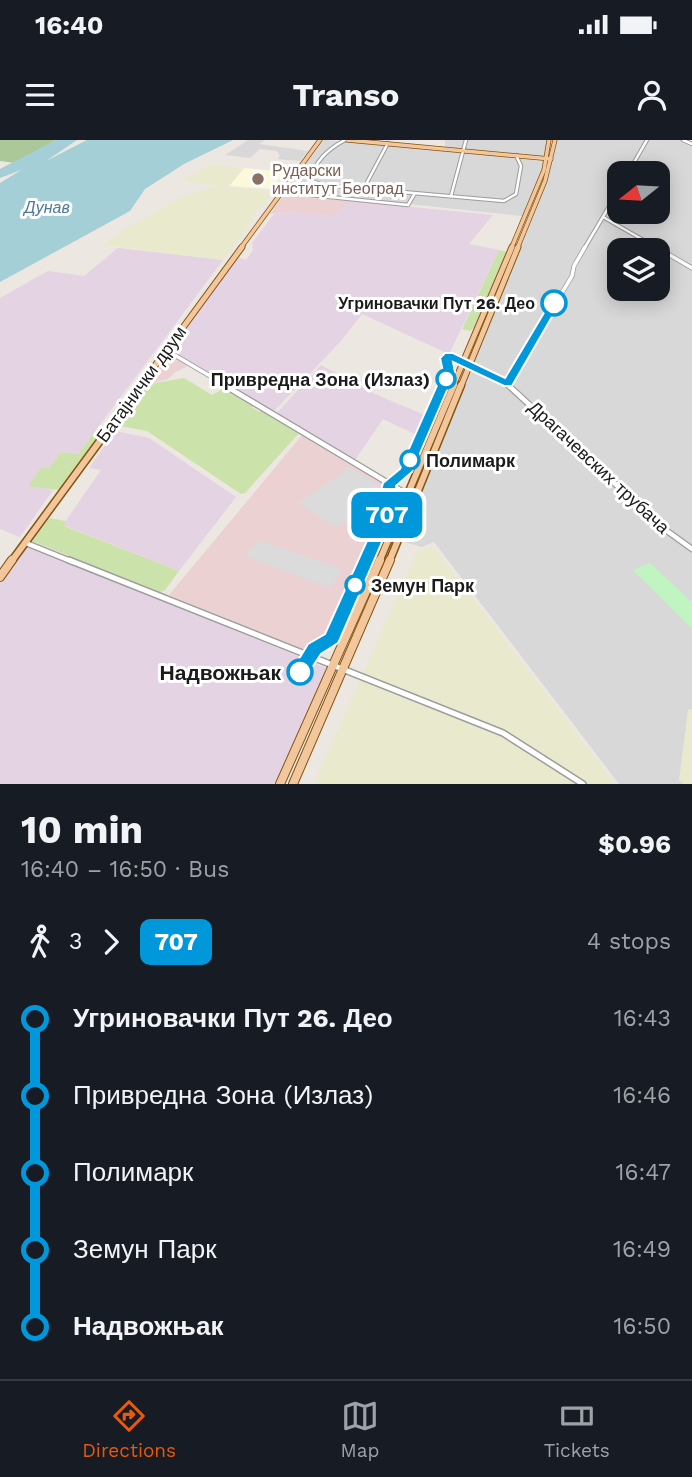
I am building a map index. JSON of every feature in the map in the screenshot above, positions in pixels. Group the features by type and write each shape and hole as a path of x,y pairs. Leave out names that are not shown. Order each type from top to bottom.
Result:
{"main road":[{"name":"Батајнички друм","path":"0,577 105,428 166,350 320,140"},
{"path":"549,140 549,158"},
{"path":"280,784 411,496 555,140"},
{"path":"345,141 549,158"},
{"path":"293,784 344,670 411,496"}],"street":[{"path":"451,196 466,149 466,140"},
{"path":"635,161 647,140"},
{"path":"683,140 692,144"},
{"path":"345,141 333,147 316,167 311,179 321,184 498,201 509,199 516,194 521,167 517,155"},
{"path":"364,188 388,143"},
{"path":"282,192 408,205 415,193"},
{"path":"508,383 607,210"},
{"path":"603,217 692,268"},
{"path":"166,350 411,496"},
{"name":"Драгачевских трубача","path":"466,364 508,383 663,528 692,549"},
{"path":"25,542 503,733 532,748 583,784"}],"shaded area":[{"path":"248,140 265,140 259,144 308,151 300,161 277,159 280,156 277,151 260,149 250,158 225,155"},
{"path":"324,140 484,153 545,162 522,216 286,191"},
{"path":"445,140 547,140 545,155 541,156 445,147"},
{"path":"556,140 682,140 692,145 692,784 619,784 434,542 422,547 400,541 549,175"},
{"name":"Рударски институт Београд","path":"244,168 286,172 271,189 229,186"},
{"path":"282,197 351,201 333,217 296,212 270,214"},
{"path":"351,201 493,215 469,244 499,250 449,354 362,314 340,342 274,411 170,350 237,257 246,260 253,250 252,243 274,214 296,212 333,217"},
{"path":"118,248 223,260 78,454 61,452 49,468 28,485 53,490 20,537 0,529 0,298 48,271 84,276"},
{"path":"169,353 190,365 168,379 144,385"},
{"path":"321,365 375,394 427,416 419,436 383,419 355,460 277,413"},
{"path":"115,431 149,438 236,497 179,571 63,525 101,470 89,468"},
{"path":"303,434 383,482 390,500 330,636 305,650 169,595"},
{"path":"350,467 383,488 385,494 340,526 333,526 299,503"},
{"path":"259,540 342,569 330,588 245,556"},
{"path":"26,547 56,555 330,670 276,784 0,784 0,582"}],"green space":[{"path":"0,140 56,140 15,163 0,161"},
{"path":"211,165 244,168 229,186 184,180"},
{"path":"218,186 274,192 251,218 254,219 223,260 103,245 128,227 181,198"},
{"path":"499,250 507,252 474,328 470,331 462,329"},
{"path":"184,378 212,395 226,387 252,403 252,407 259,412 263,409 300,432 245,493 241,494 147,431 114,425 144,385"},
{"path":"99,426 103,426 103,432 59,490 28,486 41,468 49,468 61,452 78,454"},
{"path":"49,518 66,521 64,526 179,571 165,590 160,592 32,541"},
{"path":"435,549 615,784 314,784 417,552"},
{"path":"650,563 692,602 692,629 633,570"},
{"path":"692,709 692,784 683,784 679,780 688,710"}],"water":[{"name":"Дунав","path":"56,140 77,140 46,161 87,140 233,140 184,164 145,189 130,211 0,282 0,183 21,170 0,178 0,169"}],"bus line":[{"name":"707","path":"300,672 314,649 332,639 391,503 388,490 390,483 405,472 449,372 446,358 449,356 508,383 554,303"}],"place":[{"name":"Рударски институт Београд","path":"258,179"},
{"name":"Угриновачки Пут 26. Део","path":"554,303"},
{"name":"Привредна Зона (Излаз)","path":"446,379"},
{"name":"Полимарк","path":"410,460"},
{"name":"Земун Парк","path":"355,585"},
{"name":"Надвожњак","path":"300,672"}]}
